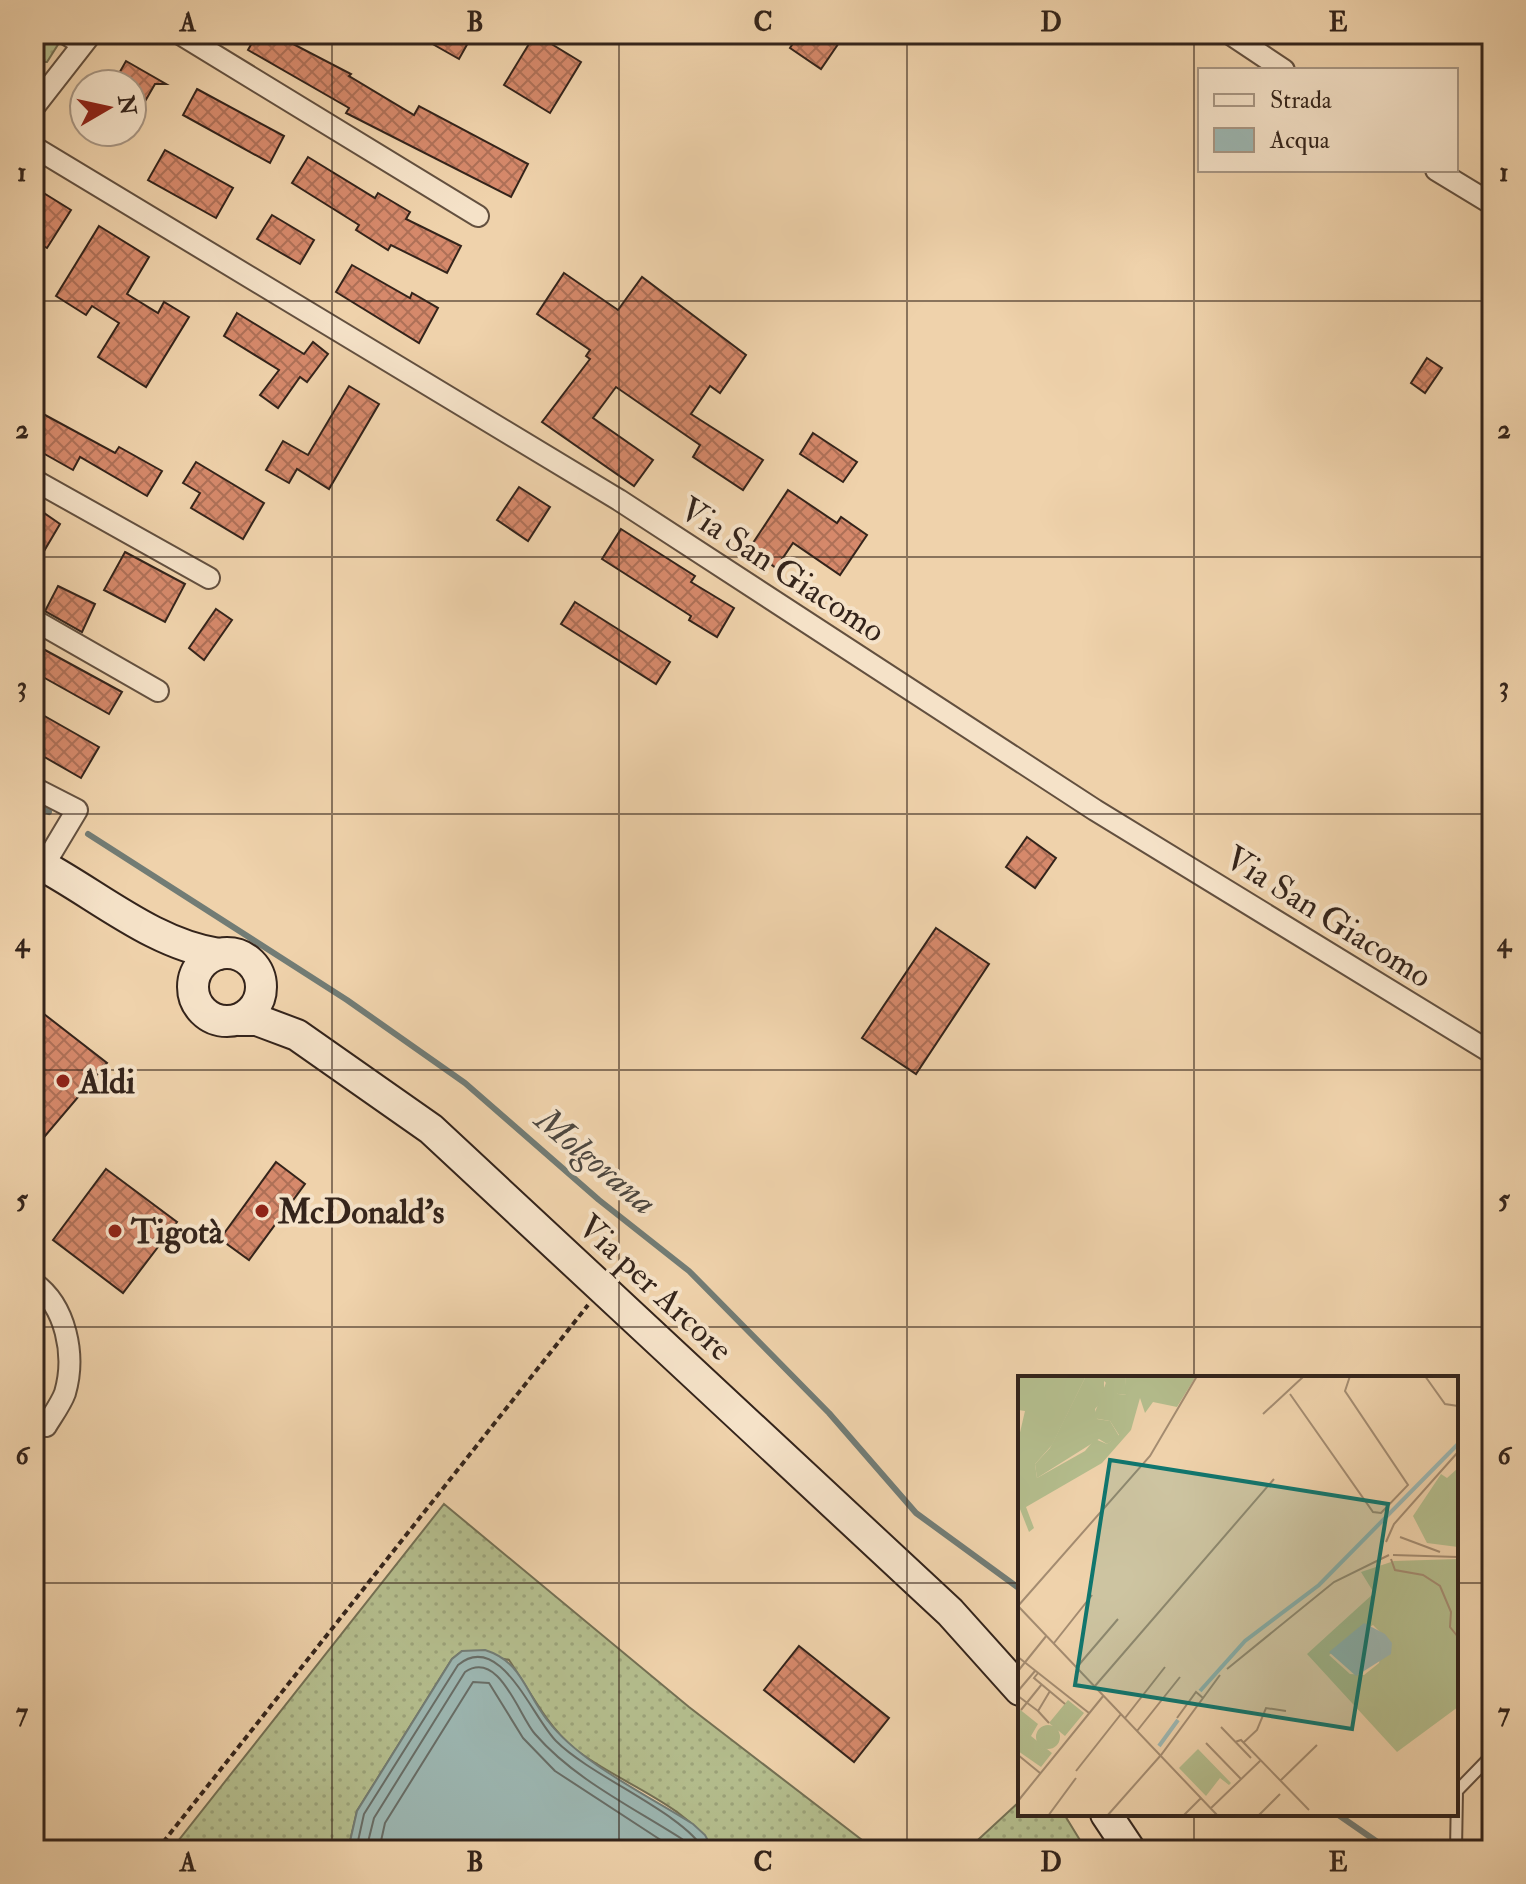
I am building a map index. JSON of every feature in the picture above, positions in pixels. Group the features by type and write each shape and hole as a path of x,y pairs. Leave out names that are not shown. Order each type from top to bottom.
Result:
{"main road":[{"path":"39,863 131,918 197,951 245,958 258,971 261,989 255,1007 239,1020 218,1021 208,1016 201,1009 185,974 131,918"},
{"path":"193,990 197,970 219,954"},
{"name":"Via per Arcore","path":"261,989 297,1035"},
{"name":"Via per Arcore","path":"239,1020 257,1020 297,1035 431,1129 950,1612"},
{"path":"950,1612 986,1636 1018,1665"},
{"path":"950,1612 1018,1688"},
{"path":"1106,1816 1122,1850"},
{"path":"1106,1816 1130,1850"},
{"path":"1133,1816 1153,1850"}],"street":[{"path":"180,34 478,216"},
{"path":"1230,34 1281,68"},
{"path":"34,107 78,40"},
{"name":"Via San Giacomo","path":"34,147 619,500 1095,810 1492,1053"},
{"path":"1439,172 1492,204"},
{"path":"34,480 209,578"},
{"path":"34,620 158,691"},
{"path":"34,788 77,810 39,863"},
{"path":"34,1283 48,1293 63,1320 70,1365 64,1396 46,1426"}],"lane":[{"path":"1458,1790 1492,1755"},
{"path":"1456,1850 1457,1816"}],"path":[{"path":"157,1850 602,1288"}],"green space":[{"path":"34,34 45,34 59,43 47,62 41,62 34,72"},
{"path":"444,1504 689,1707 875,1850 713,1850 687,1819 592,1761 565,1740 509,1660 462,1651 452,1659 357,1811 348,1850 171,1850"},
{"path":"1018,1803 1018,1816 1065,1816 1086,1850 967,1850"}],"water":[{"path":"485,1650 498,1655 516,1670 548,1721 578,1751 693,1824 705,1835 713,1850 348,1850 357,1811 452,1659 462,1651"}],"building":[{"path":"257,34 274,34 351,74 349,76 414,115 419,106 528,164 511,197 346,113 349,108 248,50"},
{"path":"415,34 473,34 459,59"},
{"path":"535,34 581,62 550,113 504,85"},
{"path":"799,34 845,34 821,69 790,48"},
{"path":"126,61 138,68 122,68"},
{"path":"148,74 166,84 155,84 148,96"},
{"path":"197,89 284,136 270,163 183,115"},
{"path":"165,150 233,188 216,218 148,180"},
{"path":"308,157 375,198 378,193 410,212 406,219 461,246 447,273 391,245 388,250 356,230 359,225 292,183"},
{"path":"34,187 71,210 47,248 34,240"},
{"path":"272,215 314,240 300,264 257,239"},
{"path":"99,226 149,257 127,294 158,313 164,302 189,317 146,387 98,357 119,323 92,306 86,315 56,296"},
{"path":"352,265 410,298 412,293 438,308 419,343 336,292"},
{"path":"564,273 618,310 642,277 746,355 720,393 710,386 691,414 763,460 743,490 693,457 700,445 616,387 593,418 653,460 634,486 542,422 590,359 586,356 590,350 537,314"},
{"path":"237,313 304,354 313,342 328,354 307,382 300,377 278,408 260,395 279,370 224,336"},
{"path":"1427,358 1442,368 1425,393 1411,383"},
{"path":"349,386 379,404 329,489 297,469 289,483 266,470 283,441 308,455"},
{"path":"34,409 115,453 119,447 162,471 147,496 80,457 73,470 34,448"},
{"path":"813,433 857,462 843,482 800,454"},
{"path":"196,462 264,503 243,539 191,508 200,493 183,483"},
{"path":"519,487 550,507 528,541 497,520"},
{"path":"788,490 837,523 841,517 867,535 840,575 793,543 776,568 749,549"},
{"path":"34,506 60,524 34,568"},
{"path":"621,529 695,576 691,582 734,608 717,637 689,620 691,616 602,559"},
{"path":"125,552 185,584 165,622 104,590"},
{"path":"58,586 95,604 82,632 45,611"},
{"path":"575,602 670,662 656,684 561,624"},
{"path":"216,609 232,620 204,660 189,648"},
{"path":"34,644 122,692 109,714 34,672"},
{"path":"34,710 99,747 81,778 34,751"},
{"path":"1027,837 1056,858 1035,888 1006,867"},
{"path":"936,928 989,964 916,1074 862,1038"},
{"name":"Aldi","path":"34,1012 42,1018 44,1014 107,1063 34,1149"},
{"name":"McDonald's","path":"276,1162 305,1184 249,1260 220,1239"},
{"name":"Tigotà","path":"106,1169 177,1222 123,1293 53,1240"},
{"path":"799,1646 889,1718 854,1762 764,1690"}],"waterway":[{"name":"Molgorana","path":"34,804 49,812"},
{"name":"Molgorana","path":"88,834 347,1000 465,1083 599,1200 689,1271 829,1413 916,1513 1018,1588"},
{"name":"Molgorana","path":"1340,1816 1389,1850"}],"place":[{"name":"Aldi","path":"63,1081"},
{"name":"McDonald's","path":"262,1211"},
{"name":"Tigotà","path":"115,1231"}]}
